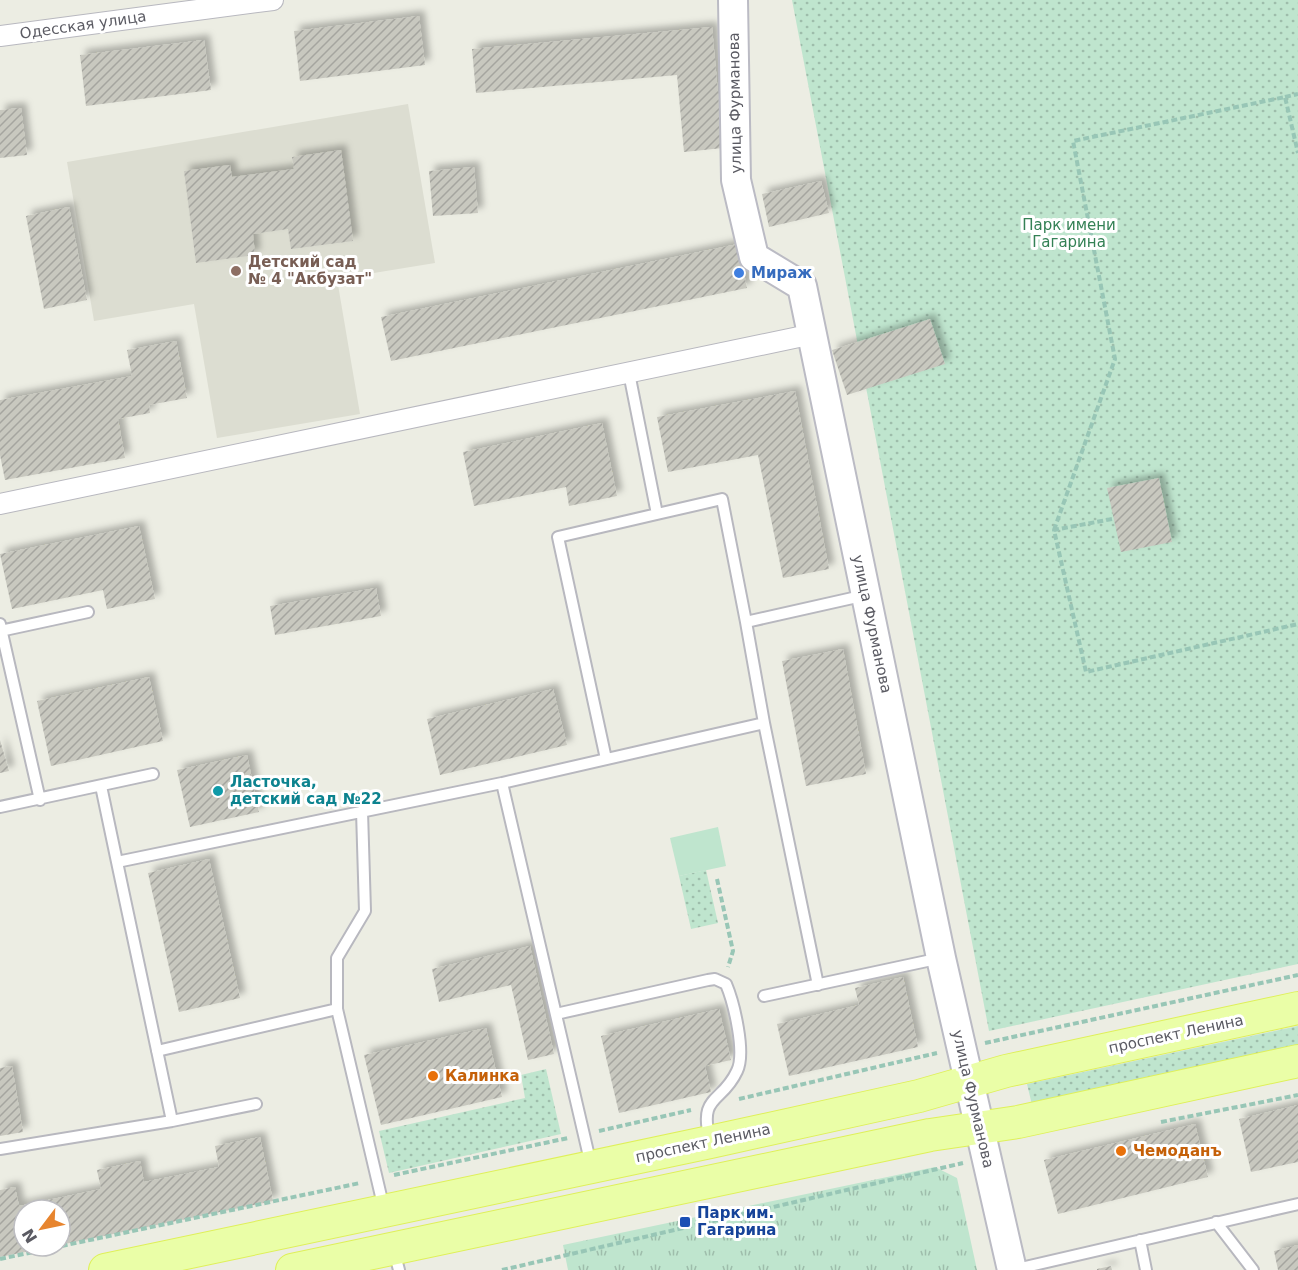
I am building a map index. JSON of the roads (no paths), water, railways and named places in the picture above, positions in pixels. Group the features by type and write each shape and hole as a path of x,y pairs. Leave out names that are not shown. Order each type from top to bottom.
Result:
{"main road":[{"name":"проспект Ленина","path":"105,1270 710,1142 969,1083 1006,1071 1298,1008"},
{"path":"292,1270 396,1259 930,1135 983,1143 1018,1122 1298,1061"}],"street":[{"name":"Одесская улица","path":"0,36 273,0"},
{"name":"улица Фурманова","path":"733,0 736,180 754,257 802,286 941,958 1012,1270"},
{"path":"0,504 813,334"}],"lane":[{"path":"629,373 657,514"},
{"path":"606,759 558,537 722,499 764,723 818,985"},
{"path":"746,621 866,595"},
{"path":"40,800 0,628 88,612"},
{"path":"117,862 502,783 764,723"},
{"path":"0,807 153,774"},
{"path":"502,783 591,1167"},
{"path":"101,786 172,1121"},
{"path":"362,811 364,911 337,958 337,1010 384,1210"},
{"path":"764,996 941,958"},
{"path":"556,1014 708,980 721,981 726,984 741,1047 741,1060 734,1077 709,1106 705,1123 710,1142"},
{"path":"157,1051 337,1010"},
{"path":"0,1149 172,1121 256,1104"},
{"path":"1012,1270 1298,1204"},
{"path":"1216,1222 1253,1270"},
{"path":"1140,1239 1146,1270"}],"place":[{"name":"Детский сад № 4 \"Акбузат\"","path":"236,271"},
{"name":"Мираж","path":"739,273"},
{"name":"Ласточка, детский сад №22","path":"218,791"},
{"name":"Калинка","path":"433,1076"},
{"name":"Чемоданъ","path":"1121,1151"},
{"name":"Парк им. Гагарина","path":"685,1222"}],"park label":[{"name":"Парк имени Гагарина","path":"1069,234"}]}
